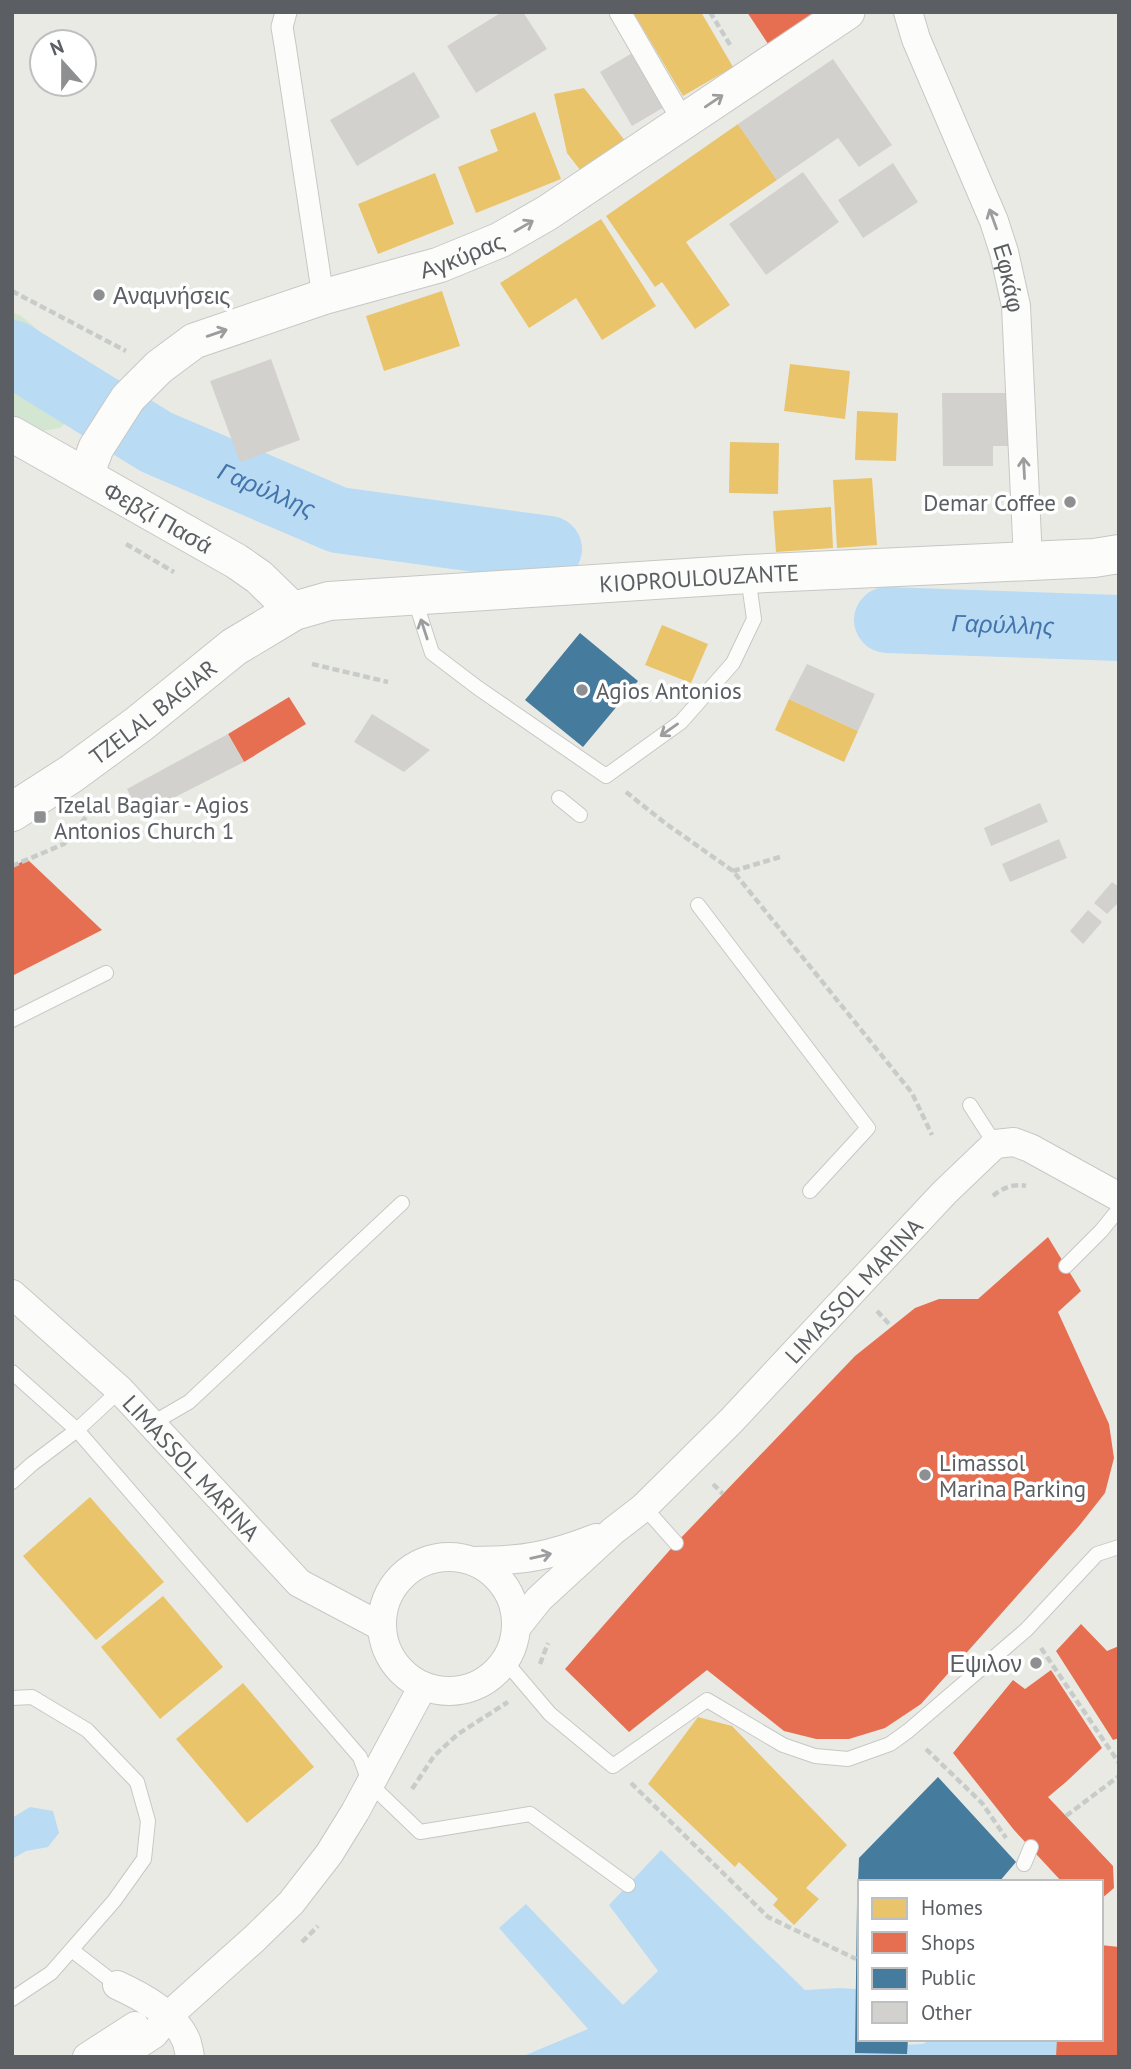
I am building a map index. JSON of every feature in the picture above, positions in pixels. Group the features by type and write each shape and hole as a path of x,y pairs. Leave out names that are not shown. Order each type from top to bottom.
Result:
{"main road":[{"name":"KIOPROULOUZANTE","path":"294,611 329,601 748,574 1114,557"},
{"name":"TZELAL BAGIAR","path":"12,812 71,774 234,647 294,611"}],"street":[{"path":"286,12 282,27 323,297"},
{"path":"620,12 683,121"},
{"name":"Αγκύρας","path":"91,462 128,398 159,367 194,341 323,297 439,265 500,240 547,213 847,12"},
{"name":"Εφκάφ","path":"908,12 916,38 994,221 1017,306 1028,560"},
{"name":"Φεβζί Πασά","path":"12,434 91,462 259,577 294,611"},
{"path":"995,1144 1014,1142 1022,1145 1119,1197"},
{"name":"LIMASSOL MARINA","path":"505,1661 515,1639 516,1628 539,1599 613,1531 644,1507 731,1421 944,1193 995,1144"},
{"name":"LIMASSOL MARINA","path":"12,1294 120,1390 299,1583 382,1627 386,1602 391,1591 416,1565 450,1557 473,1561 530,1559 562,1551 613,1531"},
{"path":"473,1561 491,1572 506,1588 514,1607 516,1628"},
{"path":"382,1627 392,1659 402,1672 423,1686 439,1690 464,1689 487,1679 505,1661"},
{"path":"119,2057 154,2034 168,2016 291,1903 329,1854 423,1686"},
{"path":"117,1986 141,1997 168,2016 186,2040 190,2057"},
{"path":"87,2057 144,2021 168,2016"}],"lane":[{"path":"414,597 432,653 606,776 681,722 733,663 754,619 748,574"},
{"path":"559,798 580,815"},
{"path":"698,905 868,1129 810,1191"},
{"path":"12,1020 106,973"},
{"path":"970,1105 995,1144"},
{"path":"151,1424 189,1402 402,1203"},
{"path":"1066,1266 1119,1209"},
{"path":"12,1372 76,1430 360,1757 370,1784 420,1832 530,1814 628,1885"},
{"path":"12,1482 120,1390"},
{"path":"644,1507 676,1543"},
{"path":"505,1661 551,1714 613,1766 707,1700 783,1745 815,1756 848,1759 890,1744 908,1731 1026,1630 1097,1554 1119,1547"},
{"path":"12,1698 32,1697 87,1730 137,1782 148,1821 144,1859 114,1901 51,1973 12,1999"},
{"path":"1024,1864 1031,1847"},
{"path":"73,1951 117,1986"}],"path":[{"path":"12,291 159,367"},
{"path":"312,664 388,682"},
{"path":"606,776 733,871 912,1093 932,1135"},
{"path":"733,871 780,857"},
{"path":"710,1481 723,1494"},
{"path":"1049,1659 1119,1763"},
{"path":"908,1731 982,1803 1024,1864"},
{"path":"613,1766 768,1917 856,1959"},
{"path":"1066,1815 1119,1776"}],"green space":[{"path":"12,312 21,316 105,386 60,428 37,432 12,419"}],"water":[{"path":"30,1807 53,1811 59,1833 48,1847 26,1851 12,1859 12,1818"},
{"path":"661,1850 805,1990 856,1989 858,2041 875,2046 923,2044 928,2041 1075,2041 1119,2057 521,2057 588,2029 499,1928 526,1904 623,2005 658,1971 609,1905"}],"building: Homes":[{"path":"633,12 701,12 733,67 683,96"},
{"path":"584,88 626,142 584,175 567,153 554,94"},
{"path":"535,112 561,179 476,213 458,167 498,151 490,130"},
{"path":"738,124 777,180 686,242 730,305 695,329 662,282 655,287 606,216"},
{"path":"435,173 454,224 378,254 358,204"},
{"path":"601,219 656,306 602,340 576,298 529,328 500,283"},
{"path":"442,291 460,346 384,371 366,316"},
{"path":"790,364 850,371 845,419 784,411"},
{"path":"857,411 898,413 896,461 855,460"},
{"path":"730,442 779,443 778,494 729,493"},
{"path":"872,478 877,545 837,548 833,480"},
{"path":"831,507 833,548 776,552 773,511"},
{"path":"662,625 708,644 691,683 645,665"},
{"path":"789,699 858,731 844,762 775,730"},
{"path":"90,1497 164,1582 96,1640 23,1556"},
{"path":"163,1596 223,1667 160,1719 101,1647"},
{"path":"243,1683 314,1767 247,1823 176,1739"},
{"path":"698,1717 732,1726 847,1845 806,1888 819,1899 794,1925 773,1905 778,1899 739,1862 735,1867 648,1784"}],"building: Shops":[{"path":"747,12 823,12 770,47"},
{"path":"289,697 306,724 244,762 228,734"},
{"path":"27,859 102,930 12,976 12,867"},
{"name":"Limassol Marina Parking","path":"1048,1237 1081,1291 1058,1312 1109,1424 1114,1458 1105,1493 1079,1526 921,1704 885,1728 849,1739 816,1739 784,1731 707,1670 629,1732 565,1669 676,1543 855,1356 915,1308 939,1299 978,1299"},
{"path":"1081,1624 1107,1651 1119,1646 1119,1738 1113,1740 1056,1651"},
{"path":"1051,1670 1102,1748 1048,1797 1113,1866 1114,1888 1103,1897 1103,1880 1060,1880 1014,1830 953,1753 1013,1680 1025,1689"},
{"path":"1103,1945 1119,1947 1119,2057 1056,2057 1057,2041 1103,2041"}],"building: Public":[{"name":"Agios Antonios","path":"580,633 638,681 583,747 525,700"},
{"path":"938,1777 1016,1862 1001,1880 858,1880 859,1858"},
{"path":"858,1903 858,2041 908,2041 907,2054 855,2053"}],"building: Other":[{"path":"502,12 523,12 547,49 476,93 447,46"},
{"path":"634,52 666,106 632,126 600,72"},
{"path":"833,59 892,145 859,167 838,138 777,180 738,124"},
{"path":"414,72 440,117 357,166 330,120"},
{"path":"893,163 918,202 863,238 838,200"},
{"path":"803,172 839,222 766,275 729,224"},
{"path":"271,359 300,440 240,462 210,381"},
{"path":"942,393 1019,393 1019,446 993,446 993,466 943,466"},
{"path":"807,664 875,694 858,731 789,699"},
{"path":"372,714 430,750 404,772 354,742"},
{"path":"228,734 244,762 140,815 127,789"},
{"path":"1040,803 1048,822 991,846 984,828"},
{"path":"1059,839 1067,858 1010,882 1002,864"},
{"path":"1112,882 1119,887 1119,902 1107,914 1094,903"},
{"path":"1088,910 1102,922 1083,944 1070,931"}],"waterway":[{"name":"Γαρύλλης","path":"12,353 156,442 338,520 549,549"},
{"name":"Γαρύλλης","path":"887,620 1119,628"}],"place":[{"name":"Αναμνήσεις","path":"99,295"},
{"name":"Demar Coffee","path":"1070,502"},
{"name":"Agios Antonios","path":"582,690"},
{"name":"Tzelal Bagiar - Agios Antonios Church 1","path":"40,817"},
{"name":"Limassol Marina Parking","path":"925,1475"},
{"name":"Εψιλον","path":"1036,1663"}]}
